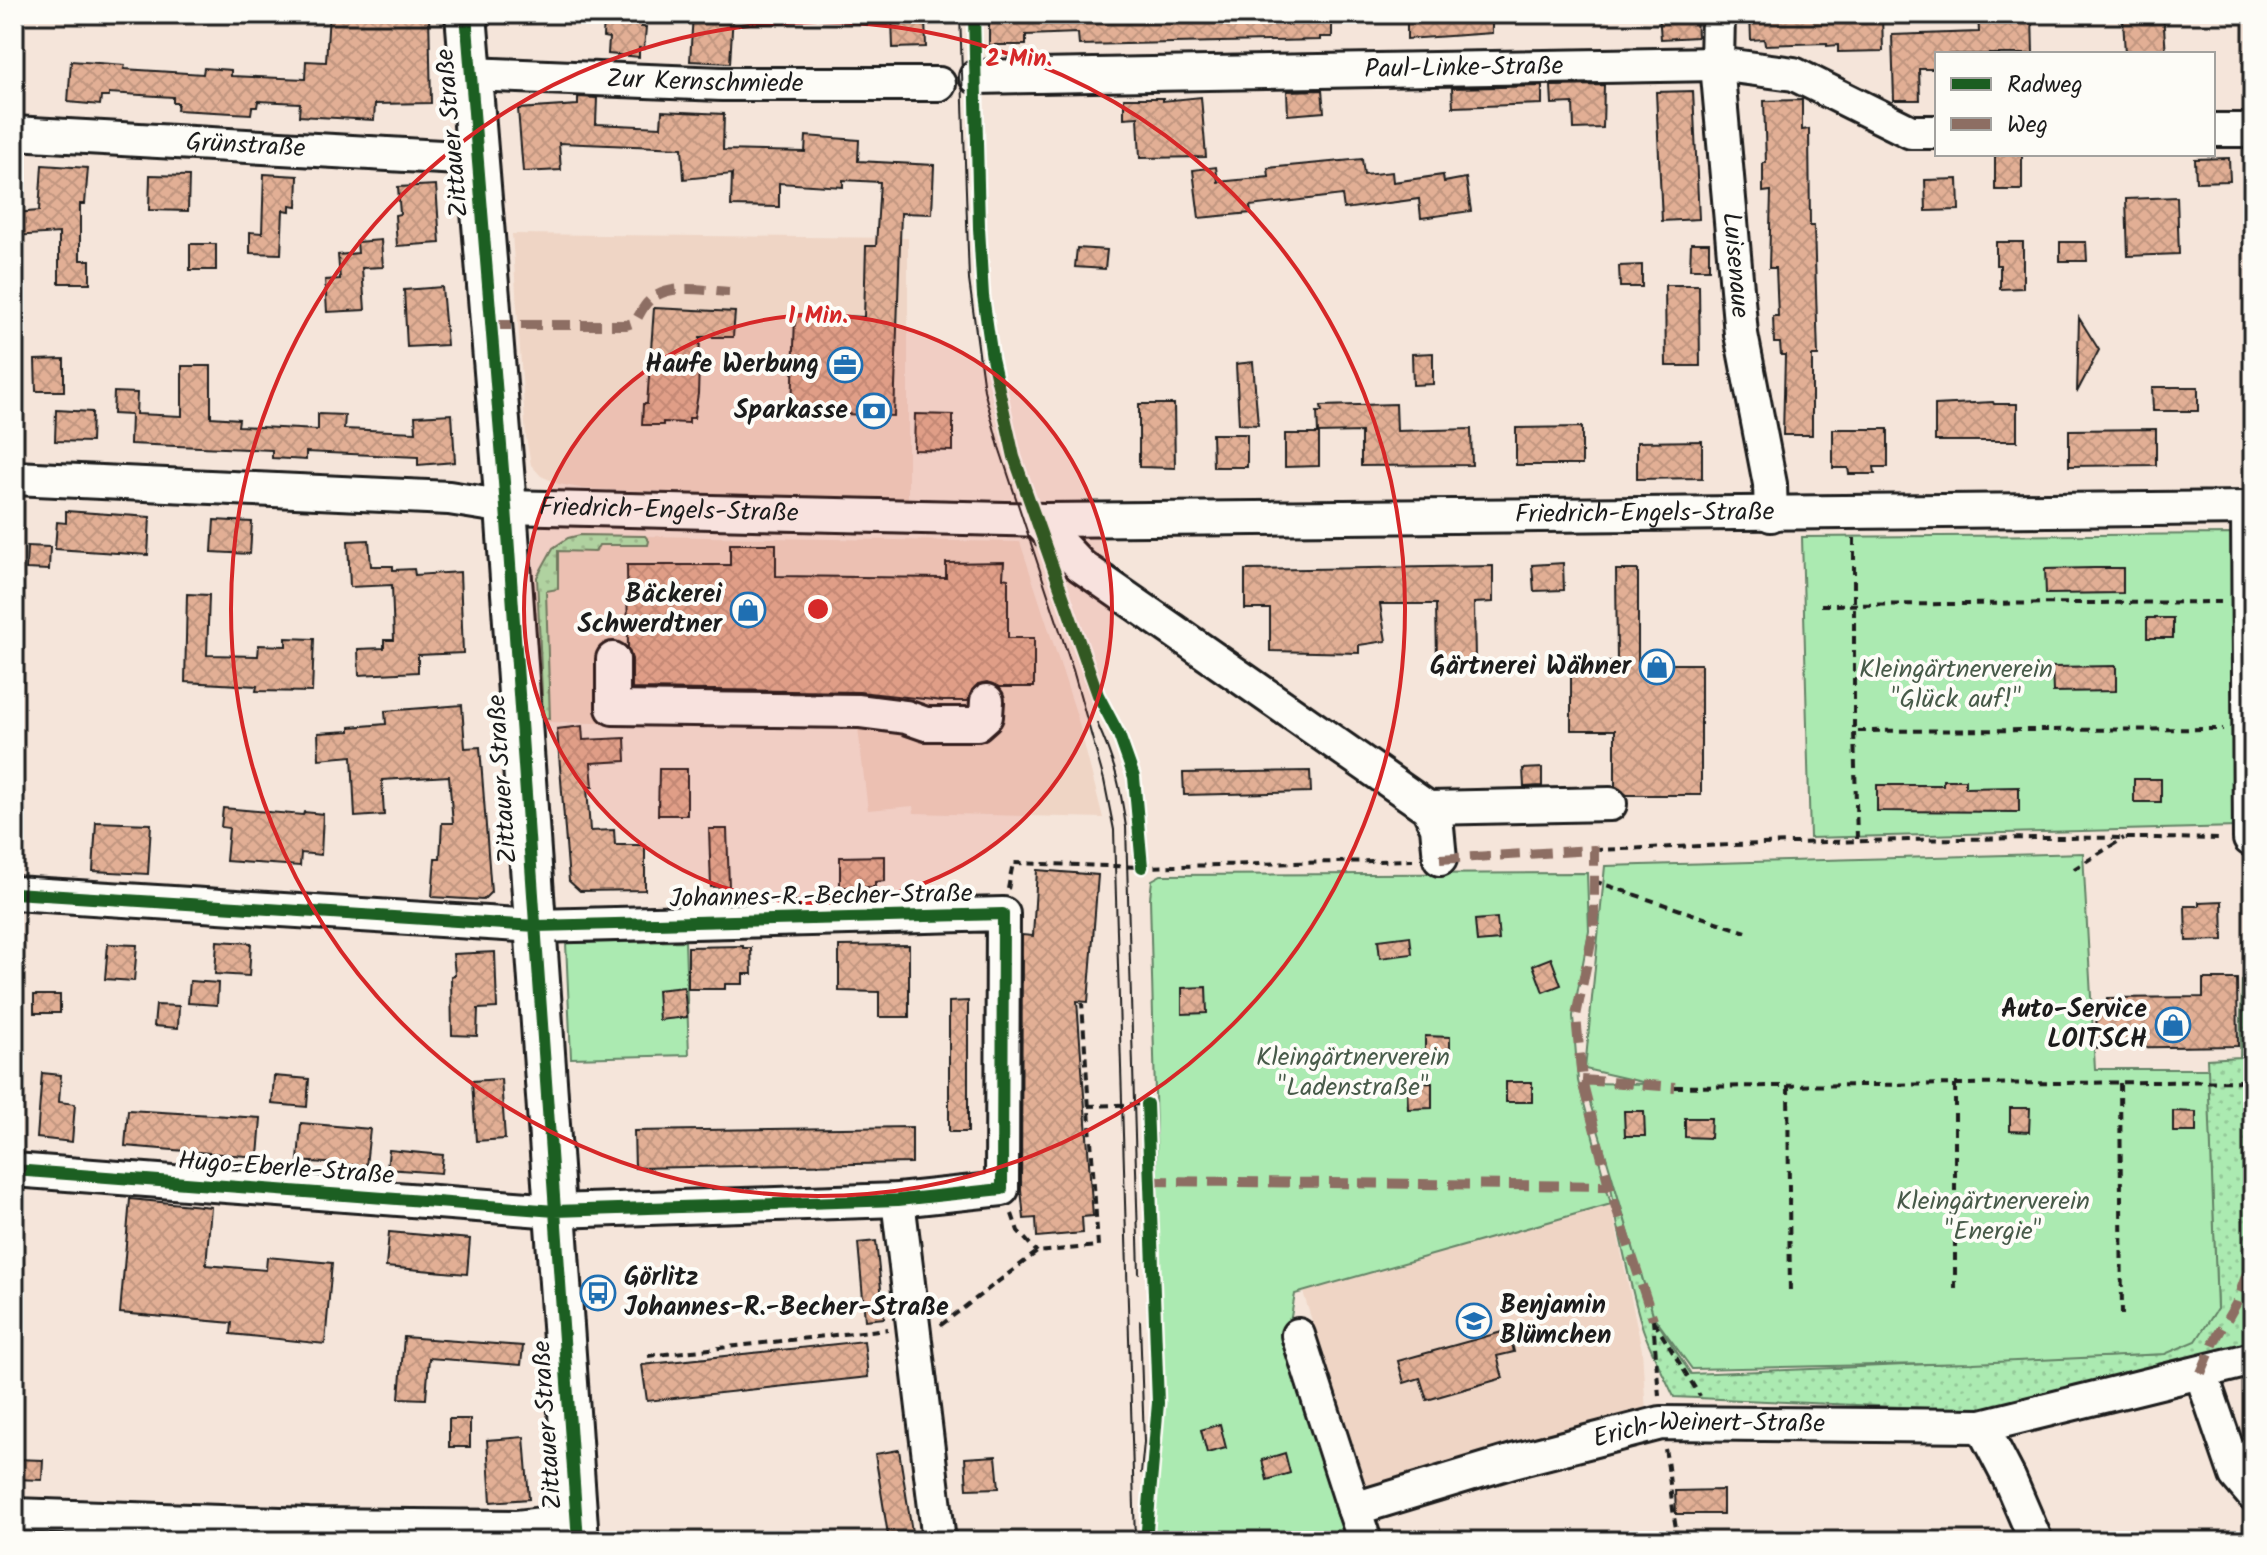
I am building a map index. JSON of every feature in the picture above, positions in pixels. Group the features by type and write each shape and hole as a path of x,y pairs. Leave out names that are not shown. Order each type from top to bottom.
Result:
{"main road":[{"name":"Zittauer Straße","path":"466,14 506,507 577,1531"}],"street":[{"name":"Luisenaue","path":"1718,14 1717,64 1741,334 1770,484 1771,515"},
{"name":"Paul-Linke-Straße","path":"976,77 1717,64 1794,74 1911,132 1935,132"},
{"name":"Zur Kernschmiede","path":"471,74 722,84 939,84"},
{"path":"2215,130 2253,130"},
{"name":"Grünstraße","path":"14,133 477,159"},
{"name":"Friedrich-Engels-Straße","path":"14,478 449,498 506,507 1037,520 2250,508"},
{"path":"2250,508 2250,839"},
{"path":"1037,520 1081,566 1428,808 1437,827 1440,859"},
{"path":"613,659 613,708 859,711 906,717 926,724 977,724 986,716 987,701"},
{"path":"1428,808 1610,804"},
{"name":"Johannes-R.-Becher-Straße","path":"14,893 536,926 1003,914 1002,1189"},
{"name":"Hugo-Eberle-Straße","path":"14,1170 555,1211"},
{"path":"555,1211 898,1200 1002,1189"},
{"path":"898,1200 939,1541"},
{"path":"1298,1335 1365,1541"},
{"name":"Erich-Weinert-Straße","path":"1354,1509 1513,1461 1661,1423 1982,1426 2253,1359"},
{"path":"2201,1373 2236,1475 2253,1495"},
{"path":"1982,1426 2036,1541"},
{"path":"14,1515 577,1531"}],"path":[{"path":"1854,513 1857,839"},
{"path":"1821,605 2249,602"},
{"path":"1854,731 2251,751"},
{"path":"2074,869 2127,837"},
{"path":"1594,850 1857,839 2250,839"},
{"path":"1003,914 1013,863 1142,867 1440,859"},
{"path":"1093,865 1093,873"},
{"path":"1594,881 1746,932"},
{"path":"648,1356 915,1334 1037,1252 1098,1246 1082,1003"},
{"path":"1675,1087 2253,1081"},
{"path":"2120,1082 2122,1317"},
{"path":"1955,1084 1955,1295"},
{"path":"1788,1086 1790,1296"},
{"path":"1088,1106 1147,1104"},
{"path":"1002,1189 1018,1231 1037,1252"},
{"path":"1679,1541 1673,1519 1672,1482 1661,1423 1653,1319 1688,1380 1720,1424"}],"shaded area":[{"path":"512,234 908,238 908,500 585,489 559,484 541,476 531,465 526,437"},
{"path":"580,535 1020,542 1077,716 1103,818 914,813 913,806 868,810 858,728 543,722 537,577 553,548 568,538"},
{"name":"Benjamin Blümchen","path":"1611,1204 1642,1350 1646,1413 1381,1489 1363,1485 1303,1292"}],"green space":[{"name":"Kleingärtnerverein \"Glück auf!\"","path":"2234,534 2238,827 1810,838 1802,537"},
{"path":"580,535 645,536 649,541 648,545 599,545 595,552 558,551 558,589 546,591 550,719 543,718 537,577 553,548 568,538"},
{"name":"Kleingärtnerverein \"Energie\"","path":"2083,853 2095,1069 2208,1069 2217,1309 2196,1341 2165,1354 1973,1363 1692,1369 1654,1317 1584,1083 1651,1084 1585,1069 1605,866"},
{"name":"Kleingärtnerverein \"Ladenstraße\"","path":"1587,873 1589,931 1573,1016 1578,1081 1611,1204 1295,1294 1285,1351 1349,1541 1150,1541 1163,1409 1152,880 1161,875"},
{"path":"685,941 689,1055 571,1058 566,943"},
{"path":"2242,980 2253,981 2253,1352 2106,1386 1969,1410 1674,1397 1639,1317 1618,1224 1611,1173 1654,1317 1691,1374 2165,1354 2217,1309 2207,1059 2240,1057"}],"building":[{"path":"329,14 429,14 431,103 375,104 374,120 299,116 300,103 258,101 257,107 252,107 251,114 177,110 178,103 173,103 173,97 109,93 109,97 101,97 100,105 68,102 71,61 125,65 124,69 203,74 204,68 231,70 231,76 305,79 306,61 326,62"},
{"path":"611,14 642,14 641,27 646,27 644,49 639,48 639,57 608,54 609,38 603,37 604,18 610,18"},
{"path":"693,14 733,14 730,63 690,61"},
{"path":"989,14 1332,14 1332,37 1320,37 1320,40 1079,45 1078,33 1026,35 1026,45 989,45"},
{"path":"1407,14 1492,14 1492,33 1407,39"},
{"path":"1659,14 1696,14 1697,37 1661,39"},
{"path":"1750,14 1882,14 1883,51 1838,52 1838,45 1827,46 1827,43 1765,45 1764,39 1751,40"},
{"path":"1978,14 2032,14 2033,52 1935,52 1935,69 1919,69 1920,100 1894,100 1892,35 1979,32"},
{"path":"2163,15 2166,52 2125,52 2123,18"},
{"path":"925,18 926,47 893,48 892,19"},
{"path":"1604,85 1603,128 1574,129 1573,103 1552,104 1551,86"},
{"path":"1542,86 1542,104 1453,107 1452,88"},
{"path":"1322,90 1324,112 1288,115 1287,91"},
{"path":"1693,91 1699,219 1662,221 1656,92"},
{"path":"578,97 597,98 596,124 661,127 662,111 724,114 723,150 805,152 806,136 859,140 858,161 934,165 932,214 901,213 894,416 792,412 795,314 864,317 866,246 876,246 880,182 843,180 843,187 779,183 779,207 731,206 732,174 684,179 682,148 559,143 561,170 523,172 518,109 578,105"},
{"path":"1201,97 1206,157 1140,158 1138,117 1124,118 1124,98 1163,98 1163,101"},
{"path":"1802,100 1802,130 1809,129 1810,226 1814,226 1818,356 1812,356 1812,435 1783,435 1785,355 1781,355 1780,343 1774,343 1773,316 1778,316 1776,268 1769,268 1771,191 1763,192 1763,163 1766,163 1764,101"},
{"path":"1995,156 2022,156 2022,190 1995,190"},
{"path":"2229,158 2230,181 2196,182 2195,159"},
{"path":"1362,159 1364,175 1392,172 1393,182 1443,175 1444,182 1466,178 1471,211 1421,218 1419,199 1344,209 1342,195 1250,206 1251,213 1199,218 1193,170 1216,167 1218,182 1269,177 1268,168"},
{"path":"42,165 88,168 85,204 80,204 80,260 90,260 90,283 59,283 59,233 14,236 14,213 39,211"},
{"path":"264,174 298,176 297,206 290,205 290,211 283,210 281,254 250,253 250,232 262,233"},
{"path":"150,175 189,176 188,211 149,210"},
{"path":"1958,179 1959,210 1926,211 1925,180"},
{"path":"436,185 440,243 397,246 395,215 400,214 398,187"},
{"path":"2177,197 2179,254 2128,256 2126,199"},
{"path":"381,240 383,267 362,268 365,310 327,312 325,280 340,279 338,255 358,253 357,242"},
{"path":"1996,242 2023,242 2023,288 2000,289"},
{"path":"2060,242 2086,242 2087,261 2060,261"},
{"path":"1691,243 1709,243 1709,269 1690,269"},
{"path":"190,244 216,244 216,270 190,270"},
{"path":"1077,248 1107,250 1105,269 1075,267"},
{"path":"1642,265 1642,287 1620,287 1619,266"},
{"path":"1665,285 1699,285 1700,366 1666,366"},
{"path":"442,287 447,345 407,347 404,290"},
{"path":"654,308 735,312 733,337 700,337 698,394 694,418 689,418 689,423 642,425 643,404 647,404"},
{"path":"2079,318 2099,350 2077,392"},
{"path":"1433,353 1433,384 1413,385 1412,354"},
{"path":"64,359 64,391 36,391 35,360"},
{"path":"1253,362 1258,425 1239,424 1236,364"},
{"path":"182,366 211,366 211,417 239,419 238,426 318,430 318,414 345,415 344,429 416,432 415,416 452,414 455,462 418,465 418,457 306,452 306,460 272,458 272,450 130,444 131,415 113,414 114,392 137,393 136,414 182,416"},
{"path":"2152,387 2198,387 2198,411 2153,411"},
{"path":"1139,404 1174,404 1175,468 1139,467"},
{"path":"1396,404 1397,431 1471,429 1472,465 1361,466 1361,432 1318,433 1317,412 1322,412 1321,406"},
{"path":"2017,404 2017,441 1935,441 1935,405"},
{"path":"56,410 92,412 91,442 55,441"},
{"path":"915,414 953,415 953,451 914,450"},
{"path":"1582,427 1582,465 1516,465 1516,428"},
{"path":"1833,429 1888,429 1888,467 1874,467 1875,474 1849,474 1848,468 1833,468"},
{"path":"2156,429 2156,465 2069,466 2069,430"},
{"path":"1212,434 1247,434 1247,467 1213,467"},
{"path":"1285,434 1319,434 1319,466 1285,467"},
{"path":"1702,441 1702,478 1637,479 1637,442"},
{"path":"66,511 150,517 148,555 55,549 57,522 66,523"},
{"path":"214,520 252,522 250,554 212,552"},
{"path":"369,540 371,566 393,566 393,570 414,569 415,575 460,572 463,653 418,655 418,672 359,675 358,649 384,648 384,640 394,640 392,585 350,587 348,541"},
{"path":"730,544 776,544 776,576 946,578 946,563 1004,562 1003,578 1008,579 1008,638 1034,638 1034,687 999,687 987,682 978,684 972,690 968,701 859,692 632,689 627,565 730,565"},
{"path":"27,546 50,547 49,570 26,569"},
{"path":"1563,563 1564,590 1534,591 1532,565"},
{"path":"1493,566 1493,602 1474,603 1475,660 1437,661 1436,604 1380,604 1386,641 1359,645 1359,653 1270,651 1270,609 1245,609 1245,570"},
{"path":"2123,568 2123,593 2046,594 2045,569"},
{"path":"1616,570 1638,570 1638,664 1701,664 1701,795 1627,795 1615,786 1615,730 1571,730 1571,662 1617,662"},
{"path":"187,594 209,595 207,655 258,656 259,645 286,646 286,638 314,639 312,692 256,691 257,686 185,682"},
{"path":"2147,618 2173,618 2173,638 2147,638"},
{"path":"2116,666 2116,691 2053,692 2052,667"},
{"path":"462,705 465,748 480,747 491,892 483,900 432,897 435,858 440,858 442,823 453,823 449,776 382,780 384,815 355,817 352,756 319,759 318,733 386,724 385,711"},
{"path":"582,726 583,740 625,738 626,761 591,763 593,787 587,787 590,831 614,830 615,845 645,845 645,890 580,891 569,881 557,729"},
{"path":"1542,768 1542,786 1524,787 1523,769"},
{"path":"659,769 687,769 687,815 658,815"},
{"path":"1310,771 1311,792 1184,795 1183,773"},
{"path":"2134,779 2161,779 2161,802 2134,802"},
{"path":"1943,780 1965,780 1965,788 2019,787 2019,812 1877,811 1877,785 1943,785"},
{"path":"223,808 323,814 321,855 301,853 300,866 226,861 229,828 221,827"},
{"path":"96,822 151,824 148,874 93,871"},
{"path":"709,829 727,829 729,886 711,887"},
{"path":"885,856 885,881 875,882 875,887 840,887 840,857"},
{"path":"1037,870 1098,875 1088,1002 1077,1001 1093,1216 1082,1217 1083,1233 1037,1237 1036,1218 1024,1219 1021,1189 1022,935 1033,936"},
{"path":"2222,901 2223,940 2186,941 2185,906"},
{"path":"1497,918 1499,940 1477,942 1475,920"},
{"path":"1410,936 1412,954 1380,958 1378,940"},
{"path":"217,941 251,943 249,976 215,974"},
{"path":"108,944 137,945 134,981 105,979"},
{"path":"909,945 909,1017 879,1017 879,992 839,991 839,946"},
{"path":"688,947 751,948 752,974 743,974 743,984 725,984 725,989 688,989"},
{"path":"495,952 497,1008 478,1009 477,1036 452,1035 453,954"},
{"path":"1551,958 1561,985 1543,992 1533,965"},
{"name":"Auto-Service LOITSCH","path":"2203,979 2237,979 2238,1046 2097,1048 2096,1004 2107,1004 2107,998 2203,997"},
{"path":"190,981 218,983 217,1005 188,1003"},
{"path":"684,987 687,1017 659,1020 657,990"},
{"path":"1206,987 1207,1013 1182,1014 1182,988"},
{"path":"34,995 60,995 60,1013 34,1013"},
{"path":"968,1001 968,1132 949,1132 949,1002"},
{"path":"156,1005 179,1006 178,1028 154,1026"},
{"path":"1425,1036 1450,1037 1450,1057 1425,1056"},
{"path":"42,1073 61,1075 59,1102 75,1104 72,1142 37,1138"},
{"path":"274,1076 309,1079 307,1107 272,1104"},
{"path":"501,1079 505,1139 476,1141 472,1081"},
{"path":"1506,1082 1532,1082 1532,1102 1506,1102"},
{"path":"1432,1083 1432,1108 1408,1109 1407,1084"},
{"path":"2010,1108 2030,1108 2029,1132 2010,1131"},
{"path":"128,1110 261,1118 258,1157 125,1146"},
{"path":"1624,1111 1644,1111 1645,1136 1625,1136"},
{"path":"2173,1111 2196,1112 2196,1132 2173,1132"},
{"path":"1685,1118 1711,1118 1710,1138 1685,1137"},
{"path":"301,1123 370,1129 366,1166 298,1161"},
{"path":"912,1127 912,1163 635,1168 634,1131"},
{"path":"389,1150 443,1155 441,1173 387,1169"},
{"path":"130,1199 211,1207 206,1265 266,1270 267,1257 332,1263 325,1344 231,1334 232,1323 120,1313"},
{"path":"389,1232 470,1239 467,1274 386,1267"},
{"path":"876,1241 884,1318 865,1320 858,1243"},
{"path":"1509,1330 1514,1352 1497,1356 1503,1378 1427,1400 1420,1378 1404,1383 1398,1361"},
{"path":"404,1337 523,1346 521,1365 429,1358 426,1399 399,1398"},
{"path":"864,1341 868,1377 647,1401 642,1365"},
{"path":"449,1419 470,1419 470,1447 449,1447"},
{"path":"1220,1424 1226,1448 1207,1453 1201,1430"},
{"path":"524,1437 529,1499 491,1502 487,1440"},
{"path":"899,1450 912,1532 888,1535 875,1454"},
{"path":"1285,1453 1290,1473 1267,1480 1262,1460"},
{"path":"996,1456 999,1488 967,1489 965,1458"},
{"path":"14,1459 43,1460 42,1480 14,1479"},
{"path":"1723,1490 1723,1514 1676,1514 1675,1491"}],"tram line":[{"path":"960,14 969,280 984,390 999,447 1073,670 1104,780 1114,830 1135,1541"},
{"path":"1097,723 1116,774 1126,827 1139,1273"},
{"path":"1140,1321 1144,1442 1141,1473"}],"marked path":[{"path":"491,325 626,325 635,322 649,301 667,291 729,292"},
{"path":"1440,859 1594,850 1594,928 1576,1016 1582,1080 1609,1186 1653,1319"},
{"path":"1582,1080 1675,1087"},
{"path":"1149,1181 1609,1186"},
{"path":"2201,1373 2215,1340 2236,1304 2253,1257"}],"cycle path":[{"path":"466,14 506,507 578,1541"},
{"path":"974,14 979,228 983,296 992,358 1014,457 1098,695 1119,735 1134,777 1142,867"},
{"path":"14,893 536,926 1003,914 1002,1189 898,1200 555,1211 14,1170"},
{"path":"1146,1541 1158,1403 1147,1104"}],"place":[{"name":"Haufe Werbung","path":"845,365"},
{"name":"Sparkasse","path":"874,411"},
{"name":"Bäckerei Schwerdtner","path":"748,610"},
{"name":"Gärtnerei Wähner","path":"1657,667"},
{"name":"Auto-Service LOITSCH","path":"2173,1025"},
{"name":"Görlitz Johannes-R.-Becher-Straße","path":"598,1293"},
{"name":"Benjamin Blümchen","path":"1474,1321"}]}
